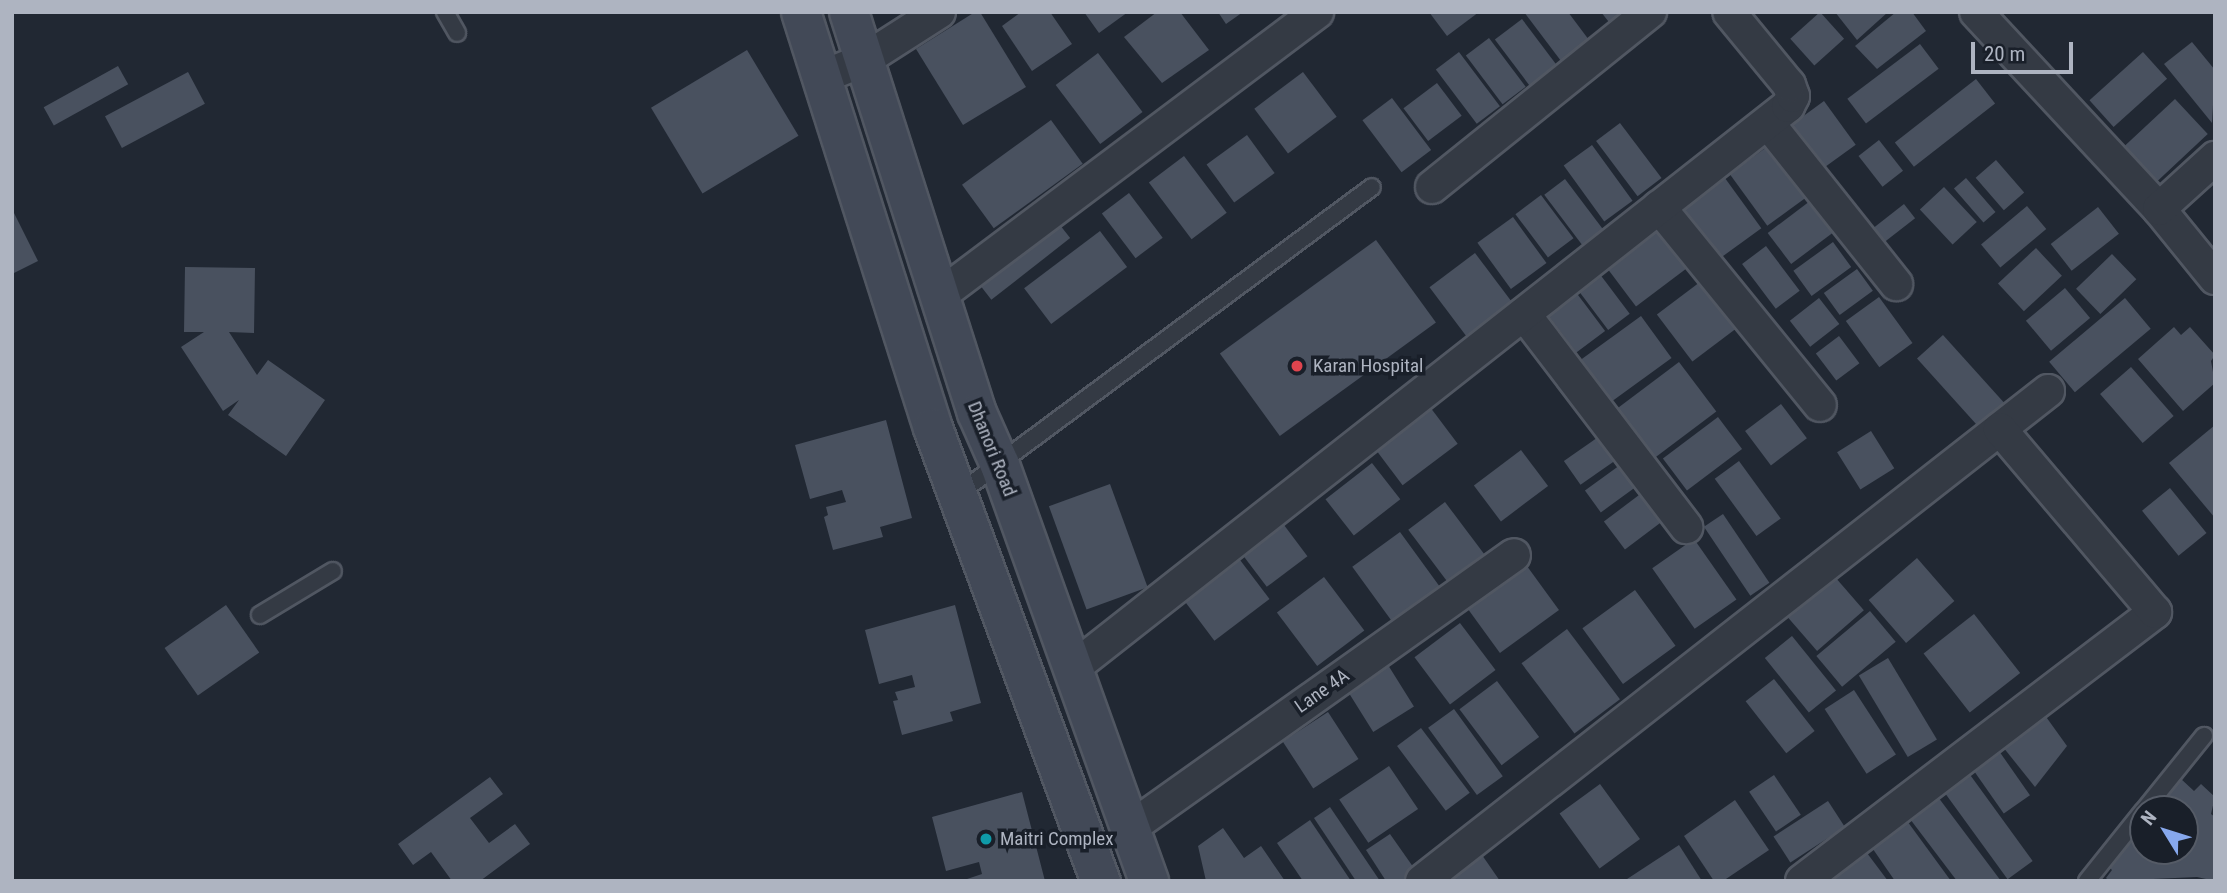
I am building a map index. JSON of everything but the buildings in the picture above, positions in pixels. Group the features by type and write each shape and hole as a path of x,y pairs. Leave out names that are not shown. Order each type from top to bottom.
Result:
{"main road":[{"path":"802,12 958,494 1101,881"},
{"name":"Dhanori Road","path":"849,12 977,413 1000,465 1149,881"}],"street":[{"path":"822,77 864,60 939,12"},
{"path":"939,296 1317,12"},
{"path":"1432,187 1650,12"},
{"path":"1072,669 1788,106 1793,96 1789,85 1729,12"},
{"path":"1976,12 2158,209 2215,278"},
{"path":"1768,122 1896,284"},
{"path":"2158,209 2215,158"},
{"path":"1660,207 1820,405"},
{"path":"1524,314 1686,527"},
{"path":"1422,881 2048,391"},
{"path":"1802,881 2155,612 2000,429"},
{"name":"Lane 4A","path":"1130,828 1514,555"}],"lane":[{"path":"445,12 457,33"},
{"path":"958,494 1372,187"},
{"path":"260,615 333,571"},
{"path":"2156,795 2204,736"},
{"path":"2087,881 2129,829"}],"place":[{"name":"Karan Hospital","path":"1297,366"},
{"name":"Maitri Complex","path":"986,839"}]}
